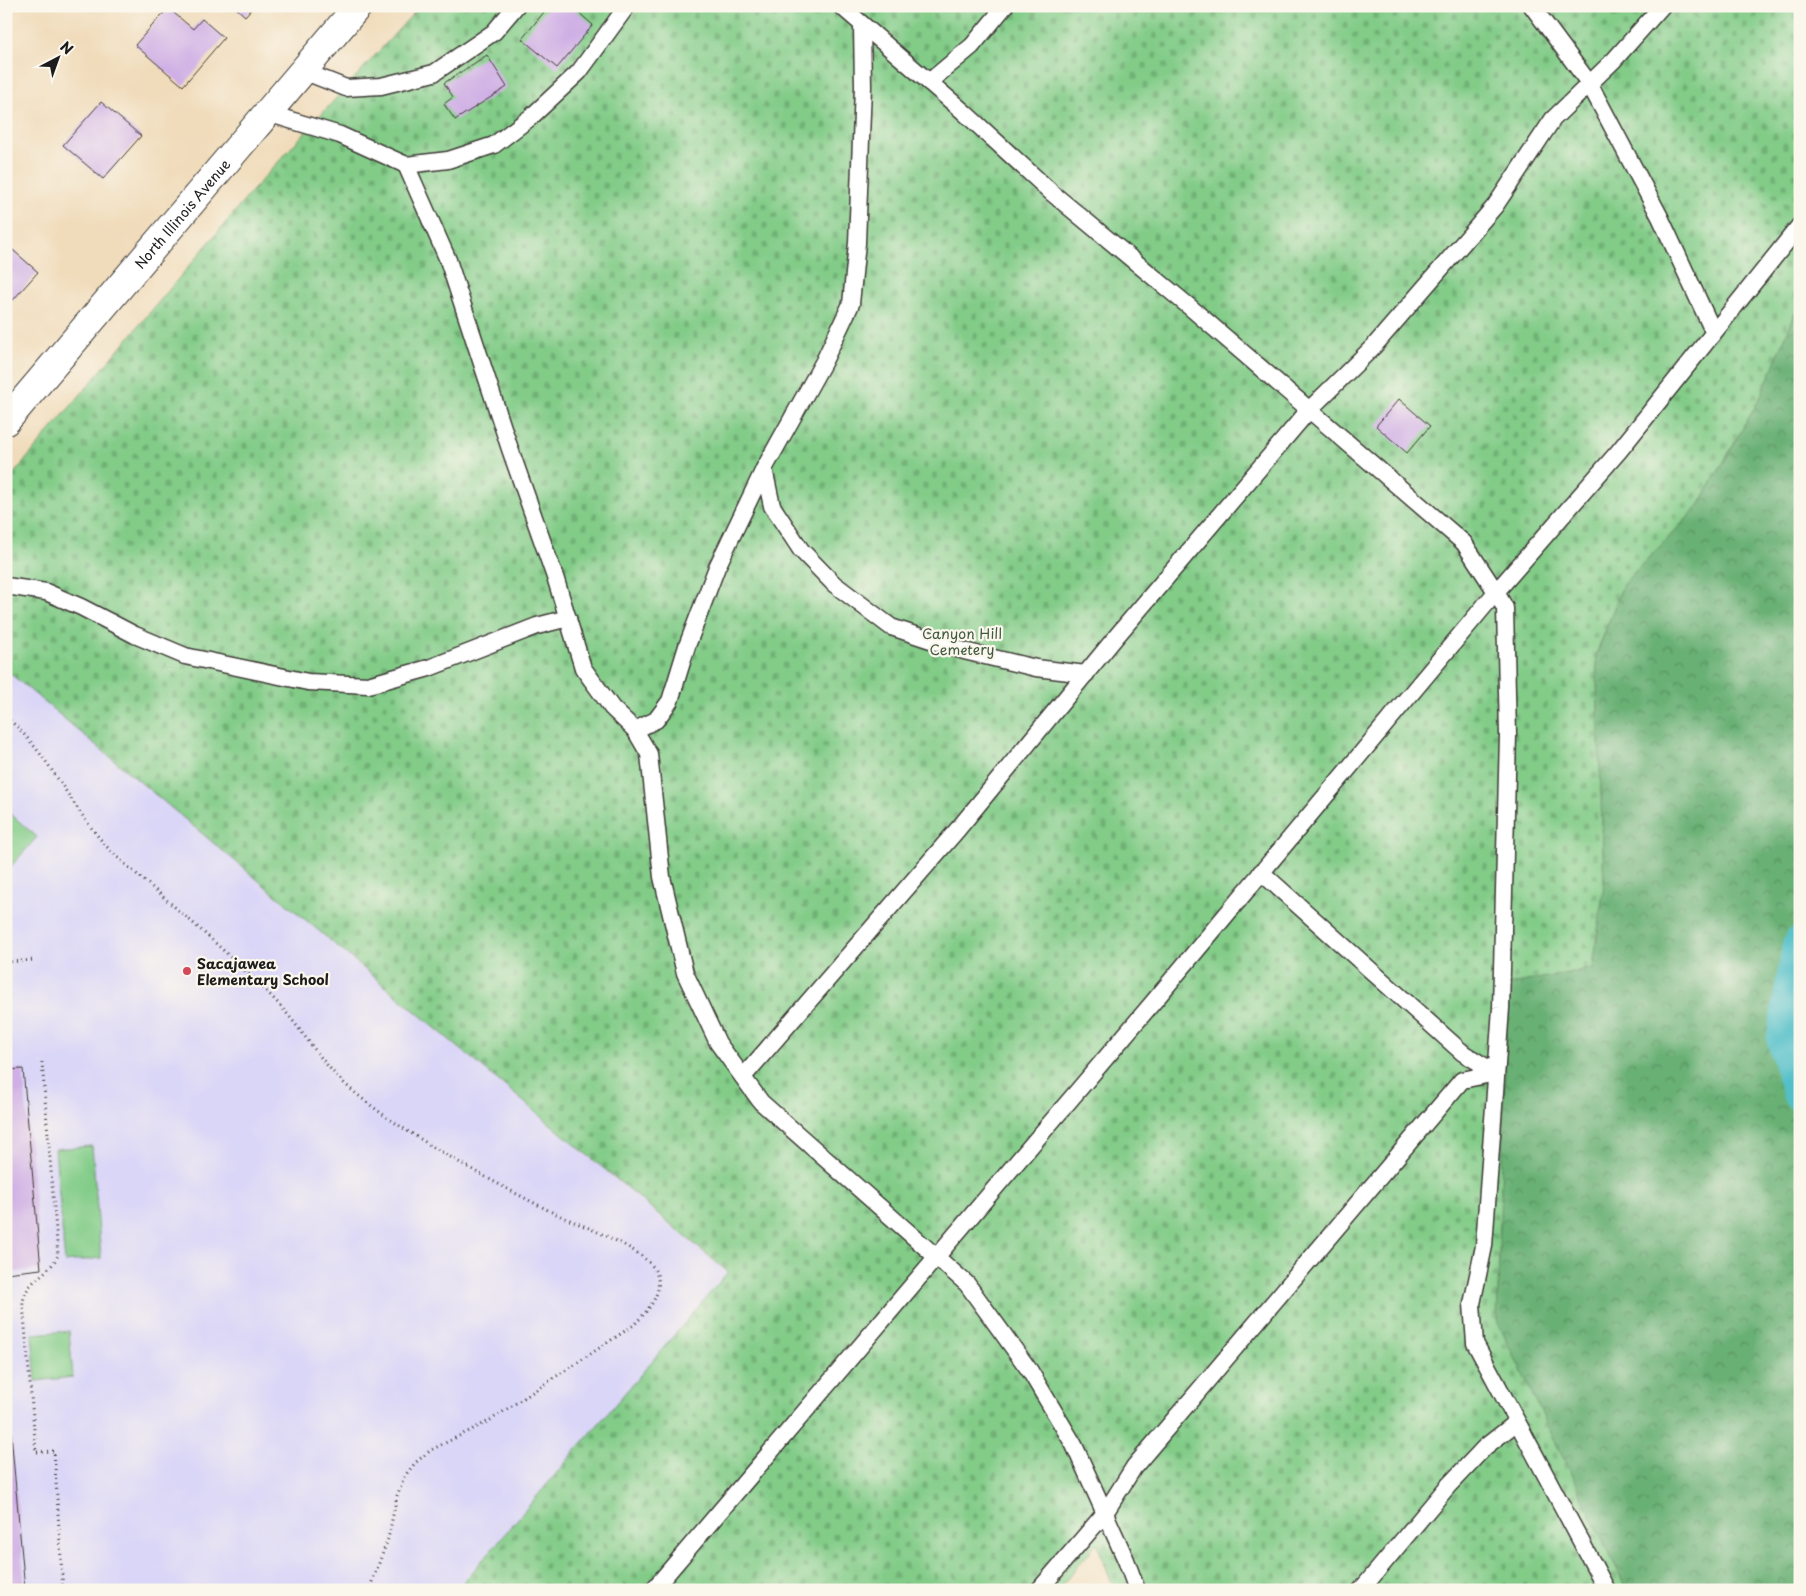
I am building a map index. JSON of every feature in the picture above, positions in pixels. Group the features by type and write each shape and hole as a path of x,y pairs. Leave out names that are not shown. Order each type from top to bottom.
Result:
{"street":[{"name":"North Illinois Avenue","path":"6,421 358,6"}],"lane":[{"path":"303,71 346,88 381,86 434,72 494,32 516,6"},
{"path":"267,114 340,135 406,165 448,160 494,145 532,118 579,72 628,6"},
{"path":"840,6 929,82 1052,193 1191,308 1464,544 1505,608 1508,735 1501,1008 1484,1246 1472,1304 1475,1343 1607,1590"},
{"path":"929,82 972,46 1006,6"},
{"path":"1532,6 1589,84 1660,217 1713,331"},
{"path":"743,1077 958,829 1309,410 1374,346 1495,206 1553,120 1662,6"},
{"path":"635,730 656,720 670,701 687,646 716,566 764,469 824,361 850,304 857,233 863,87 862,25"},
{"path":"406,165 448,260 583,668 612,708 635,730 650,754 662,877 685,972 718,1043 761,1102 967,1284 1030,1371 1074,1445 1137,1590"},
{"path":"653,1590 1496,592 1619,451 1713,331 1800,225"},
{"path":"764,469 772,506 801,550 834,584 891,627 964,651 1036,668 1086,674"},
{"path":"6,586 46,592 81,606 135,635 185,656 308,682 368,685 430,668 537,626 568,618"},
{"path":"1261,872 1463,1053 1496,1073"},
{"path":"1039,1590 1105,1513 1134,1468 1462,1080 1496,1073"},
{"path":"1360,1590 1460,1473 1485,1447 1517,1422"}],"path":[{"path":"6,717 23,732 86,822 110,850 228,954 271,995 335,1074 394,1122 443,1153 546,1209 621,1244 643,1257 656,1272 657,1293 649,1309 634,1325 490,1421 431,1450 415,1463 404,1477 397,1496 388,1539 369,1590"},
{"path":"6,962 34,960"},
{"path":"42,1062 58,1255 55,1262 30,1284 23,1293 23,1304 36,1452 54,1451 63,1590"}],"shaded area":[{"name":"Sacajawea Elementary School","path":"6,670 728,1273 457,1590 6,1590"}],"green space":[{"name":"Canyon Hill Cemetery","path":"420,6 1800,6 1800,302 1760,398 1698,507 1623,584 1596,655 1604,884 1593,968 1507,985 1497,1321 1627,1590 1114,1590 1097,1543 1058,1590 457,1590 728,1272 6,670 6,483 260,182"},
{"path":"1800,302 1800,1590 1627,1590 1497,1321 1507,985 1593,968 1604,884 1596,656 1623,584 1698,507 1760,398"},
{"path":"6,810 37,837 6,872"},
{"path":"92,1146 101,1258 65,1262 55,1149"},
{"path":"69,1331 73,1377 36,1381 32,1334"}],"building":[{"path":"234,6 254,6 245,16"},
{"path":"549,6 571,6 593,25 557,68 522,39"},
{"path":"168,8 193,29 202,19 224,38 183,86 135,45"},
{"path":"487,55 507,87 455,120 444,104 453,97 444,83"},
{"path":"101,102 141,136 103,179 63,145"},
{"path":"6,244 38,272 13,300 6,294"},
{"path":"1399,399 1430,426 1407,453 1376,426"},
{"path":"23,1069 41,1269 6,1273 6,1070"},
{"path":"6,1400 8,1400 25,1590 6,1590"}],"waterway":[{"path":"1800,944 1784,1039 1800,1094"}],"place":[{"name":"Sacajawea Elementary School","path":"187,971"}]}
